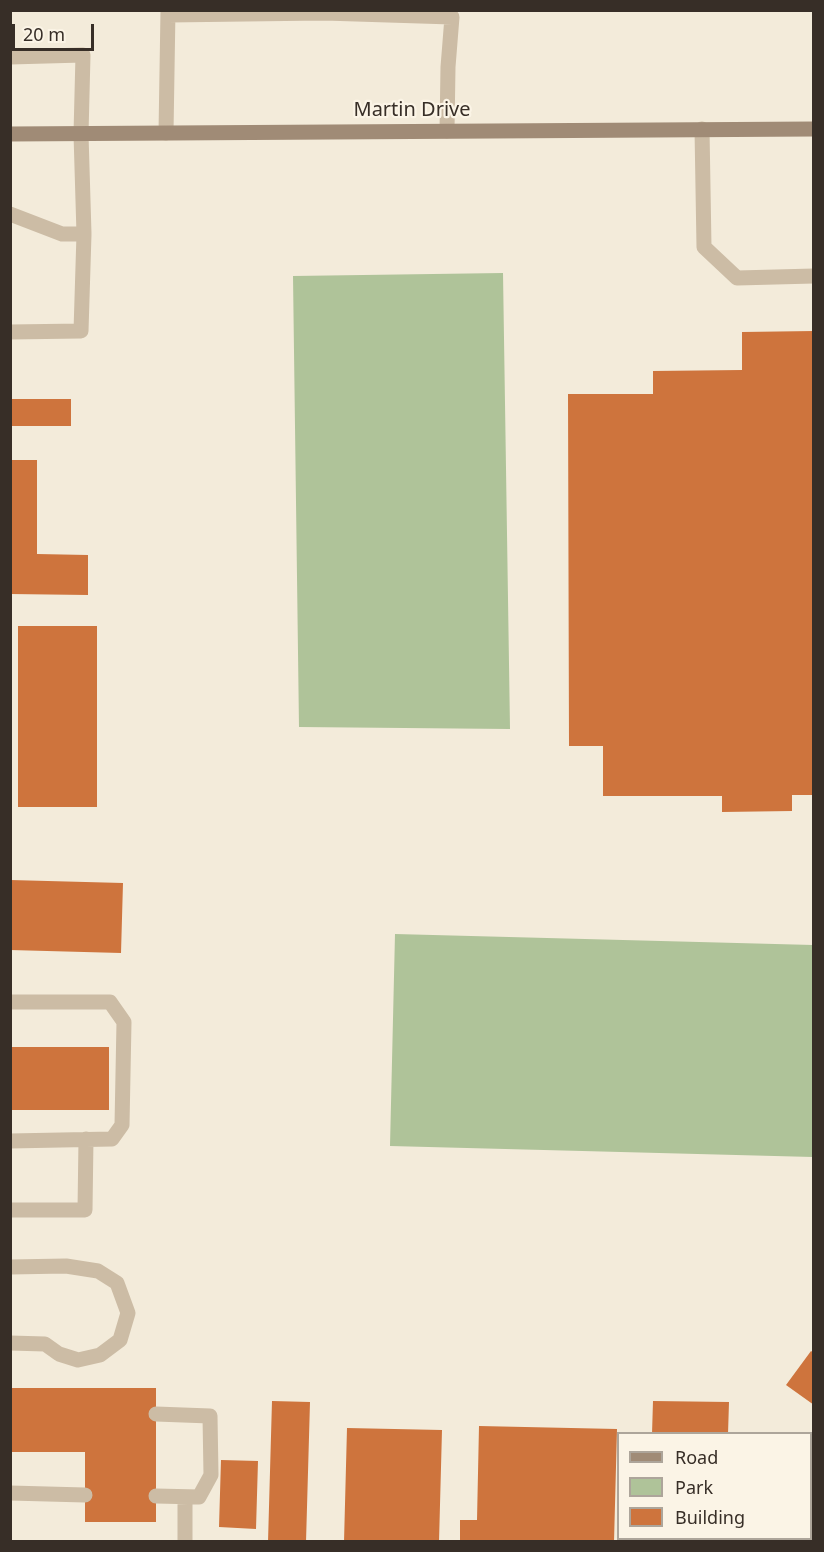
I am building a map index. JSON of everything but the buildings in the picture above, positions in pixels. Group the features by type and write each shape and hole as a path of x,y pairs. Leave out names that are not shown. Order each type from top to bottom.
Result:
{"street":[{"name":"Martin Drive","path":"10,134 813,129"}],"lane":[{"path":"166,133 168,13 452,14 447,131"},
{"path":"10,57 83,56 81,134 84,234 81,330 10,332"},
{"path":"702,129 704,247 737,278 813,276"},
{"path":"10,214 62,234 84,234"},
{"path":"10,1002 110,1002 124,1022 122,1125 112,1139 10,1141"},
{"path":"10,1210 85,1210 86,1139"},
{"path":"10,1267 66,1266 98,1270 117,1282 128,1313 120,1340 100,1355 78,1360 59,1354 45,1344 10,1344"},
{"path":"156,1414 210,1416 211,1475 199,1497 156,1496"},
{"path":"10,1493 85,1495"},
{"path":"185,1497 185,1542"}],"green space":[{"path":"503,273 510,729 299,727 293,276"},
{"path":"395,934 813,945 813,1157 390,1146"}]}
